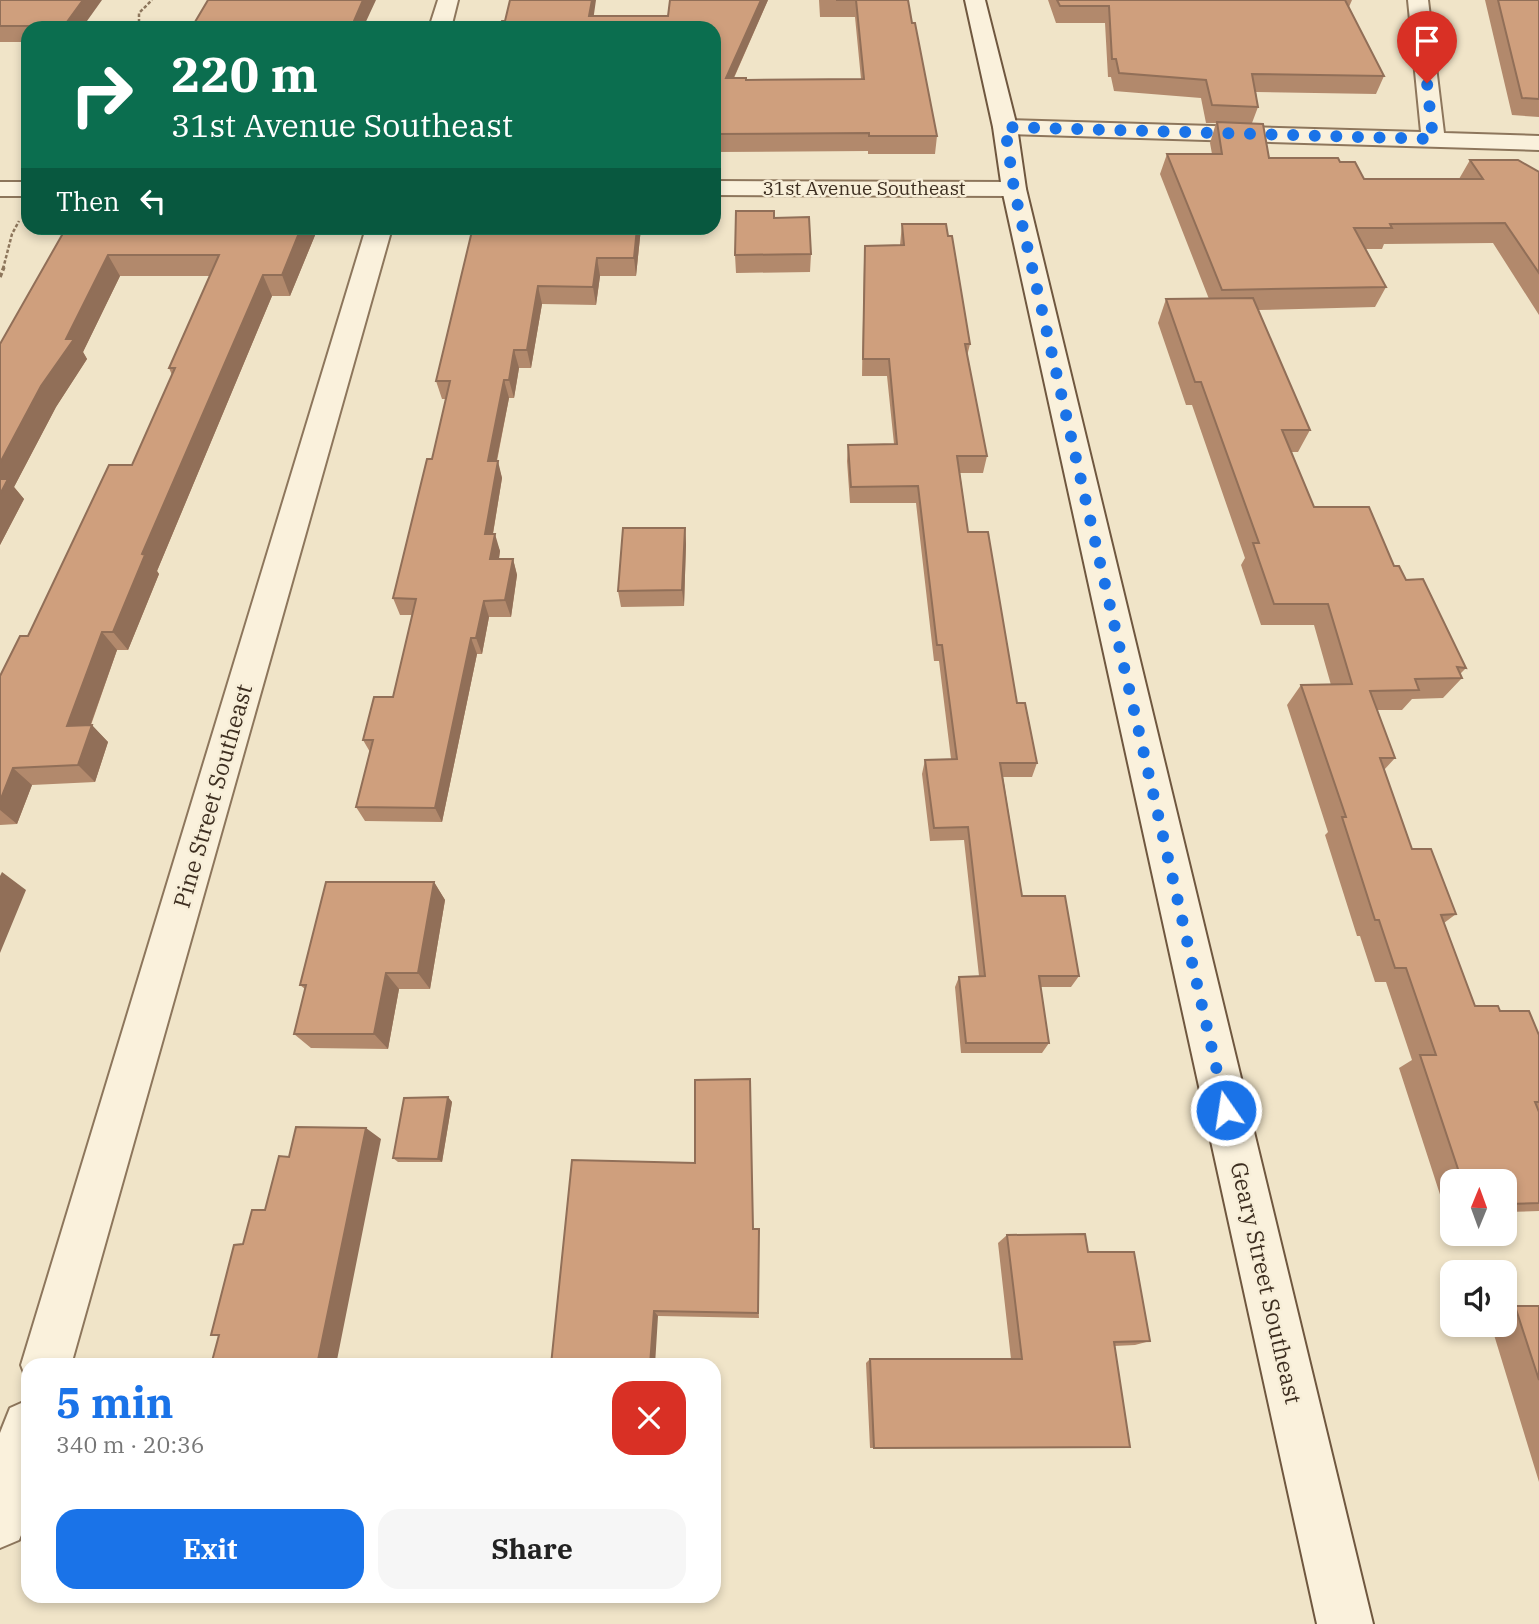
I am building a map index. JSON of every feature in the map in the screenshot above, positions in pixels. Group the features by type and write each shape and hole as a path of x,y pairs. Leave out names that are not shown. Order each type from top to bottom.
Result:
{"street":[{"path":"442,21 448,0"},
{"name":"Geary Street Southeast","path":"975,0 1005,127 1014,189 1345,1624"},
{"path":"1418,0 1433,139"},
{"path":"1005,127 1539,143"},
{"name":"31st Avenue Southeast","path":"721,188 1014,189"},
{"path":"0,189 21,189"},
{"name":"Pine Street Southeast","path":"48,1358 377,235"},
{"path":"0,1521 21,1450"}],"path":[{"path":"139,21 139,13 152,0"},
{"path":"0,277 8,259 10,234 21,219"}],"building":[{"path":"0,0 83,0 68,21 21,21 21,26 0,26"},
{"path":"208,0 363,0 354,21 196,21"},
{"path":"510,0 592,0 589,16 668,16 670,0 761,0 726,78 864,79 856,0 908,0 937,136 869,136 869,133 721,134 721,21 505,21"},
{"path":"1057,0 1345,0 1384,76 1252,74 1258,107 1212,105 1206,80 1119,73 1116,59 1112,59 1109,6 1060,6"},
{"path":"1498,0 1539,0 1539,99 1522,98"},
{"path":"1217,122 1263,124 1269,158 1338,158 1340,162 1355,162 1364,179 1483,179 1470,160 1518,160 1539,172 1539,273 1505,223 1390,224 1392,228 1354,228 1386,287 1222,290 1167,154 1222,154"},
{"path":"736,211 774,211 774,218 809,217 811,254 735,255"},
{"path":"902,224 946,224 948,236 952,236 970,344 965,344 987,456 957,456 968,532 988,532 1017,703 1025,703 1037,763 1000,763 1022,896 1065,896 1079,976 1039,976 1049,1043 966,1043 959,977 985,976 968,827 934,828 925,760 957,759 942,645 937,645 918,486 851,487 848,445 897,444 889,359 863,359 865,246 904,245"},
{"path":"62,235 298,235 282,275 263,275 142,554 145,555 113,632 102,632 67,726 92,725 78,765 13,768 0,801 0,676 20,636 28,636 109,465 132,465 175,368 169,368 219,255 108,255 66,339 74,339 41,386 0,463 0,344"},
{"path":"471,235 636,235 634,258 597,258 593,287 538,286 527,350 514,350 509,380 504,380 488,461 498,461 485,534 495,534 490,559 513,559 505,600 484,601 476,638 471,638 435,808 356,807 373,740 363,740 374,697 393,697 416,599 393,598 427,459 432,459 450,381 436,381"},
{"path":"1253,298 1310,430 1282,430 1314,507 1369,507 1394,566 1399,566 1406,580 1423,579 1466,668 1457,667 1462,678 1415,679 1419,690 1370,691 1395,758 1380,758 1412,849 1431,849 1456,914 1441,915 1475,1006 1498,1006 1500,1011 1529,1011 1539,1035 1539,1102 1535,1102 1539,1112 1539,1203 1517,1204 1517,1169 1458,1169 1420,1055 1436,1055 1406,968 1395,968 1379,920 1375,920 1342,817 1346,817 1301,685 1352,684 1328,604 1274,604 1253,543 1259,543 1201,382 1195,382 1166,299"},
{"path":"0,479 8,479 0,494"},
{"path":"623,528 685,528 682,590 618,591"},
{"path":"326,882 434,882 418,973 386,973 374,1034 294,1034 306,985 300,985"},
{"path":"750,1079 753,1229 759,1229 758,1313 654,1311 651,1358 552,1358 572,1160 695,1163 695,1080"},
{"path":"448,1097 438,1159 393,1158 404,1098"},
{"path":"296,1127 366,1128 318,1358 213,1358 219,1335 211,1335 234,1245 243,1244 252,1210 265,1210 279,1156 289,1157"},
{"path":"1085,1234 1088,1252 1134,1252 1150,1341 1114,1342 1130,1447 874,1448 870,1359 1022,1359 1007,1235"},
{"path":"1517,1306 1539,1306 1539,1380 1517,1312"}],"route":[{"path":"1226,1110 1014,189 1005,127 1433,139 1427,83"}]}
